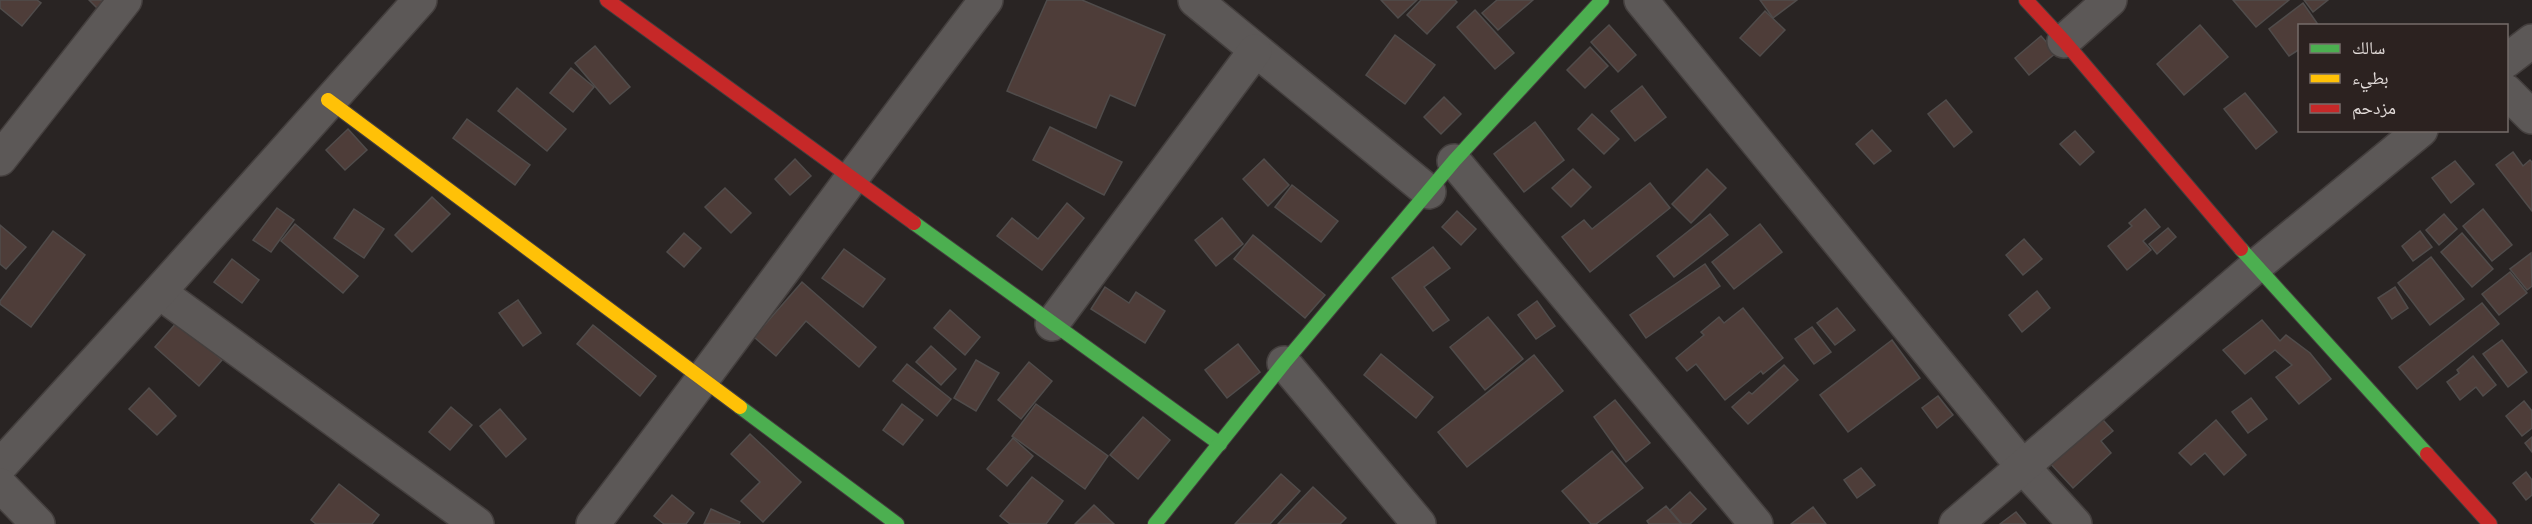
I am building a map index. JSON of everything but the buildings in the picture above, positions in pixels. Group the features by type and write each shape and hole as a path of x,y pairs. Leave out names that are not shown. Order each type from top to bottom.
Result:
{"street":[{"path":"0,159 125,0"},
{"path":"0,466 420,0"},
{"path":"607,0 1220,444"},
{"path":"593,524 703,380 850,177 986,0"},
{"path":"1195,0 1429,192"},
{"path":"1155,524 1284,363 1454,161 1602,0"},
{"path":"1641,0 2024,467 2075,524"},
{"path":"2026,0 2064,41 2256,266 2490,524"},
{"path":"2064,41 2110,0"},
{"path":"2508,59 2532,41"},
{"path":"1052,324 1255,51"},
{"path":"2508,93 2532,117"},
{"path":"328,100 897,524"},
{"path":"1956,524 2256,266 2419,132"},
{"path":"1454,161 1756,524"},
{"path":"159,292 477,524"},
{"path":"1284,363 1419,524"},
{"path":"0,485 38,524"}],"traffic: fast":[{"path":"1155,524 1284,363 1454,161 1602,0"},
{"path":"914,223 1220,444"},
{"path":"2241,249 2427,454"},
{"path":"740,407 897,524"}],"traffic: slow":[{"path":"328,100 740,407"}],"traffic: jam":[{"path":"607,0 914,223"},
{"path":"2026,0 2064,41 2241,249"},
{"path":"2427,454 2490,524"}]}
